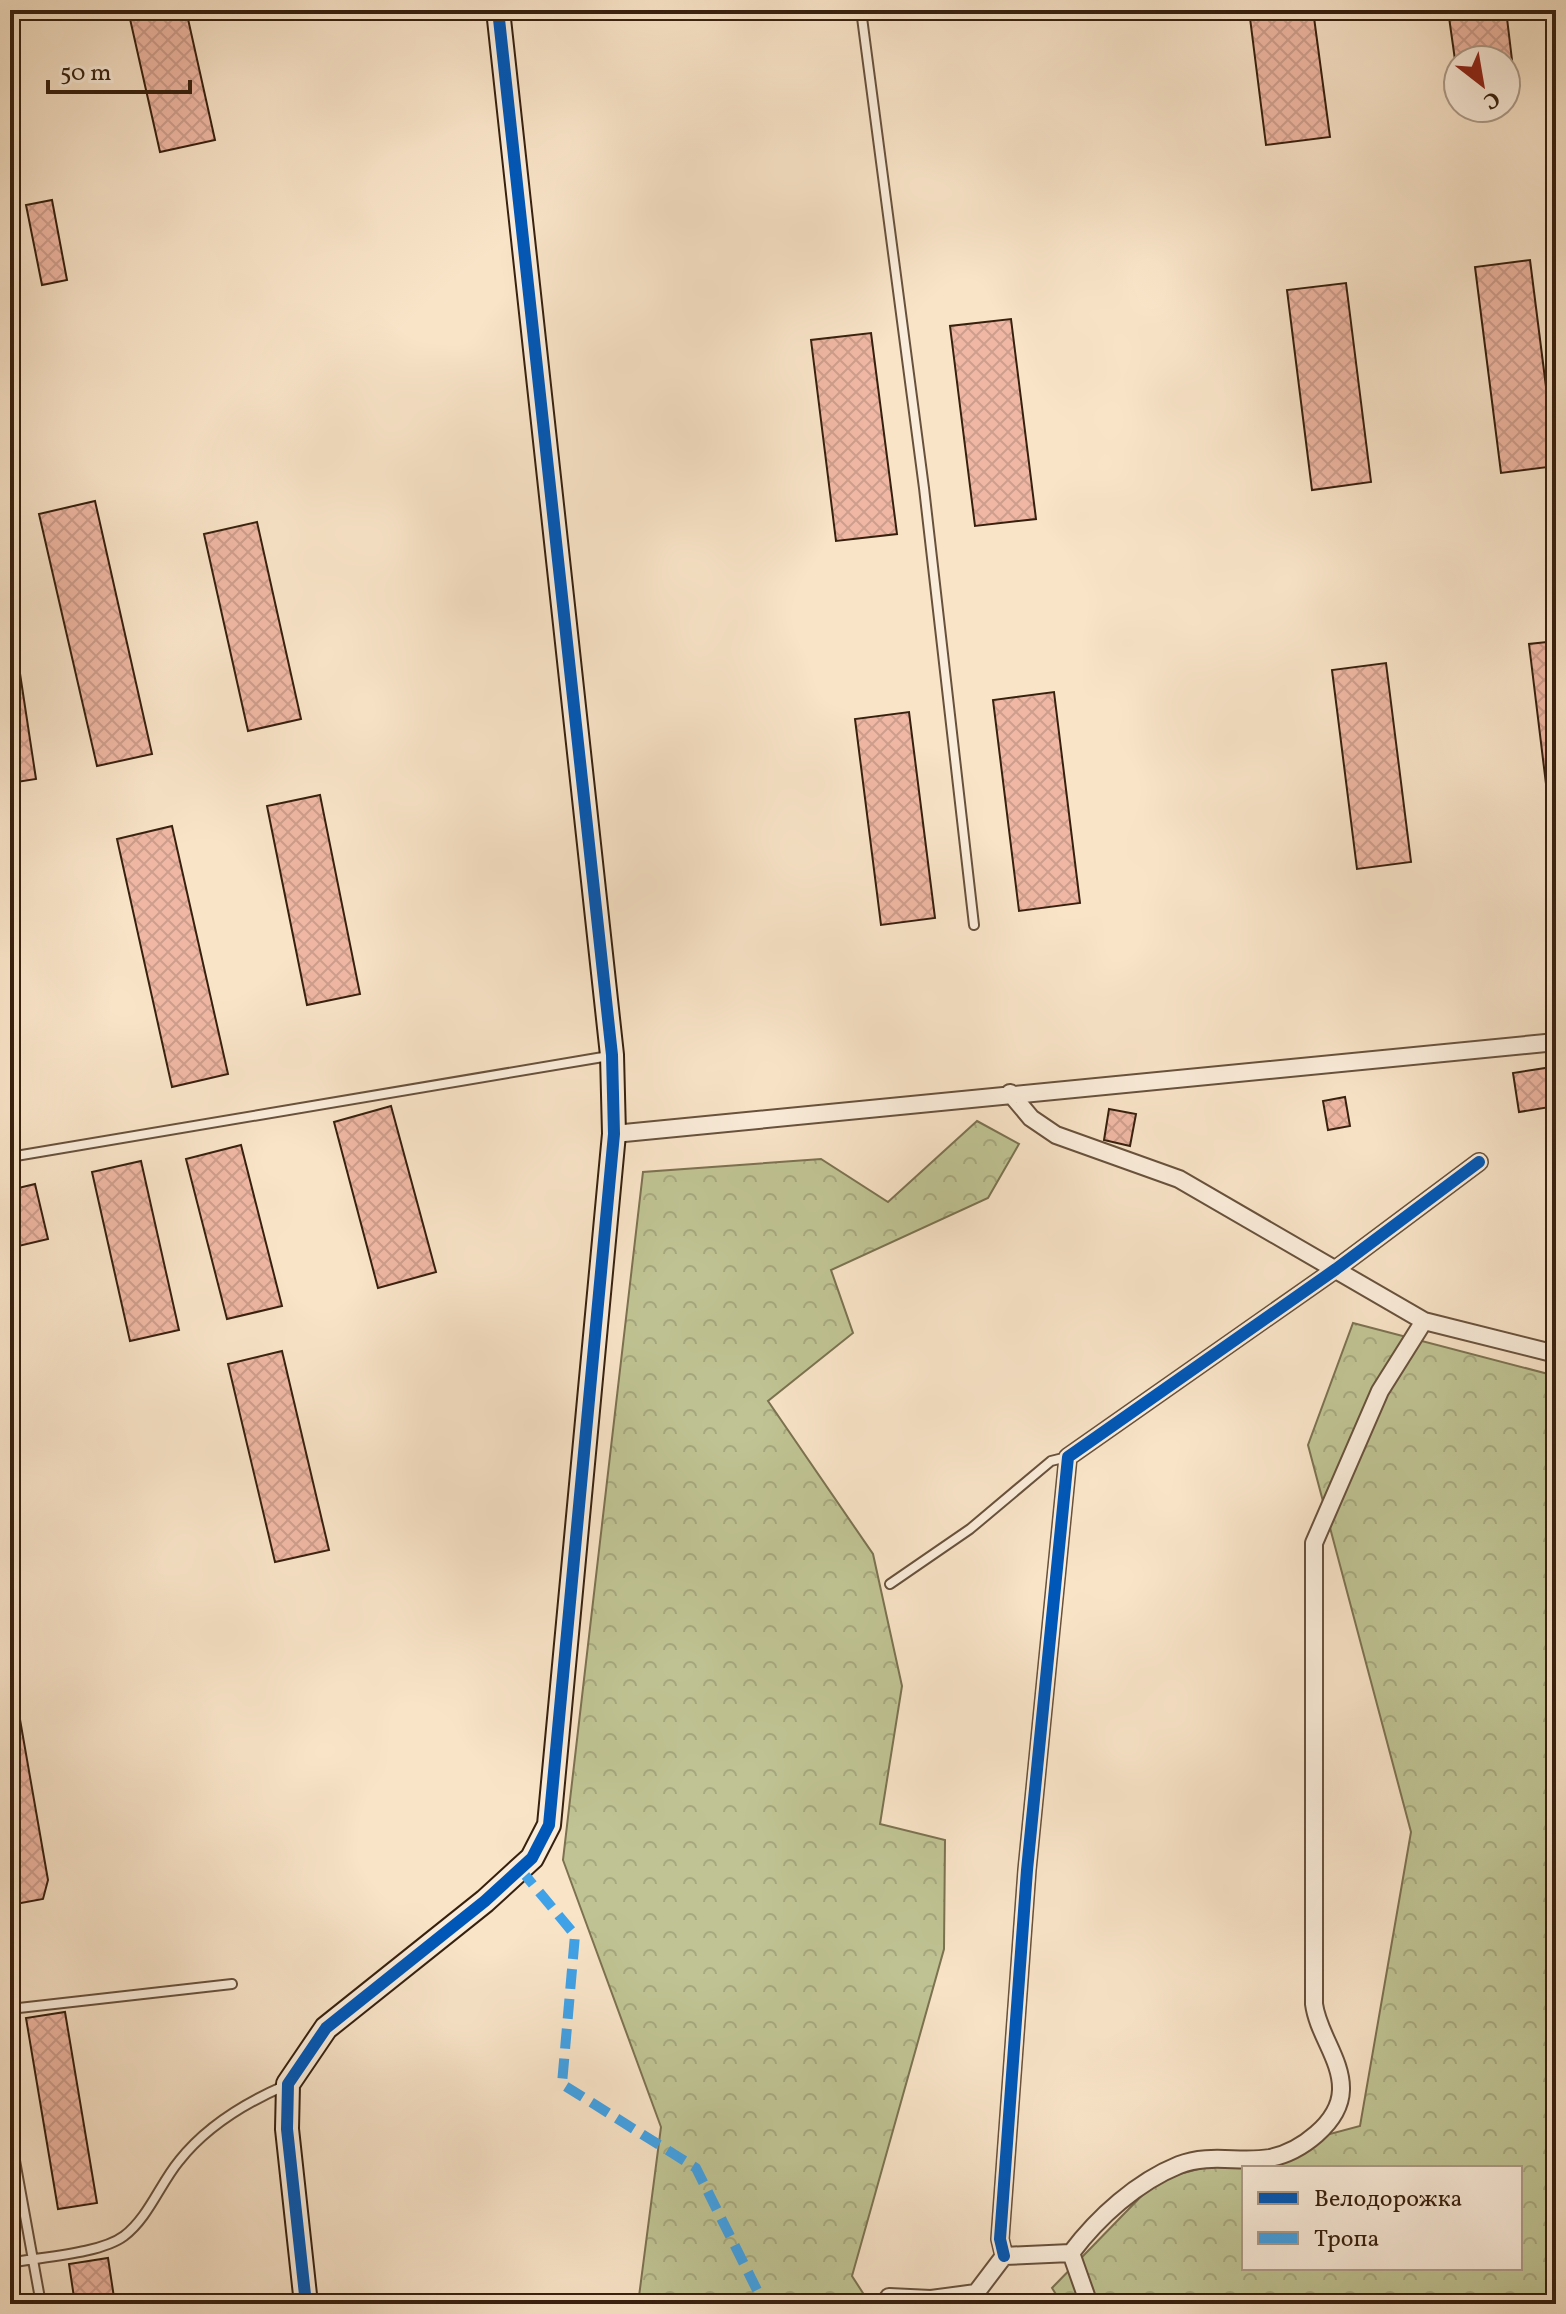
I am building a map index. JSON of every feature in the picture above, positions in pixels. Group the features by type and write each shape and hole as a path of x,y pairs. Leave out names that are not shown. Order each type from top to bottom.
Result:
{"street":[{"path":"306,2304 287,2129 288,2084 326,2028 485,1901 532,1858 549,1825 614,1134 612,1055 498,10"},
{"path":"614,1134 1556,1042"},
{"path":"1010,1093 1031,1118 1056,1135 1179,1179 1424,1321 1556,1354"},
{"path":"889,2297 976,2298 1004,2256 1000,2239 1027,1870 1068,1457 1336,1269 1479,1162"},
{"path":"1004,2256 1071,2253 1134,2190 1156,2177 1205,2157 1271,2158 1300,2144 1328,2124 1336,2112 1341,2079 1321,2033 1314,2004 1314,1543 1380,1391 1424,1321"},
{"path":"1071,2253 1089,2304"}],"lane":[{"path":"861,10 924,488 974,925"},
{"path":"10,1157 612,1055"},
{"path":"890,1584 970,1529 1051,1461 1068,1457"},
{"path":"10,2009 232,1984"},
{"path":"10,2263 105,2245 123,2237 137,2223 180,2160 217,2124 288,2084"},
{"path":"10,2133 41,2304"}],"green space":[{"path":"977,1121 1019,1144 988,1198 831,1270 853,1333 768,1401 873,1554 902,1686 880,1824 945,1840 944,1949 852,2276 870,2304 638,2304 661,2127 563,1860 643,1172 821,1159 888,1202"},
{"path":"1353,1323 1556,1376 1556,2304 1062,2304 1052,2288 1157,2180 1360,2126 1411,1832 1308,1445"}],"building":[{"path":"128,10 186,10 215,140 160,152"},
{"path":"1249,10 1313,10 1330,137 1266,145"},
{"path":"1448,10 1506,10 1510,44 1453,44"},
{"path":"52,200 67,280 42,285 26,205"},
{"path":"1530,260 1556,466 1501,473 1475,267"},
{"path":"1346,283 1371,482 1312,490 1287,290"},
{"path":"1011,319 1036,519 975,526 950,326"},
{"path":"871,333 897,534 836,541 811,340"},
{"path":"95,501 152,754 97,766 39,514"},
{"path":"257,522 301,719 248,731 204,534"},
{"path":"1556,641 1556,783 1546,784 1529,644"},
{"path":"1386,663 1411,862 1357,869 1332,670"},
{"path":"19,667 36,779 10,783 10,668"},
{"path":"1054,692 1080,903 1019,911 993,700"},
{"path":"909,712 935,918 881,925 855,719"},
{"path":"320,795 360,994 307,1005 267,806"},
{"path":"172,826 228,1074 172,1087 117,839"},
{"path":"1552,1067 1556,1106 1519,1112 1513,1073"},
{"path":"1345,1097 1350,1126 1328,1130 1323,1101"},
{"path":"391,1106 436,1272 378,1288 334,1122"},
{"path":"1109,1109 1136,1114 1130,1146 1104,1140"},
{"path":"241,1145 282,1306 227,1319 186,1159"},
{"path":"141,1161 179,1330 130,1341 92,1172"},
{"path":"35,1184 48,1239 10,1248 10,1190"},
{"path":"282,1351 329,1550 275,1562 228,1364"},
{"path":"10,1708 18,1708 48,1880 43,1899 10,1905"},
{"path":"65,2012 97,2203 58,2209 26,2018"},
{"path":"108,2258 115,2304 75,2304 69,2264"}],"marked path":[{"path":"520,1869 575,1935 562,2084 696,2168 764,2304"}],"cycle path":[{"path":"306,2304 287,2129 288,2084 326,2028 485,1901 532,1858 549,1825 614,1134 612,1055 498,10"},
{"path":"1004,2256 1000,2239 1027,1870 1068,1457 1336,1269 1479,1162"}]}
